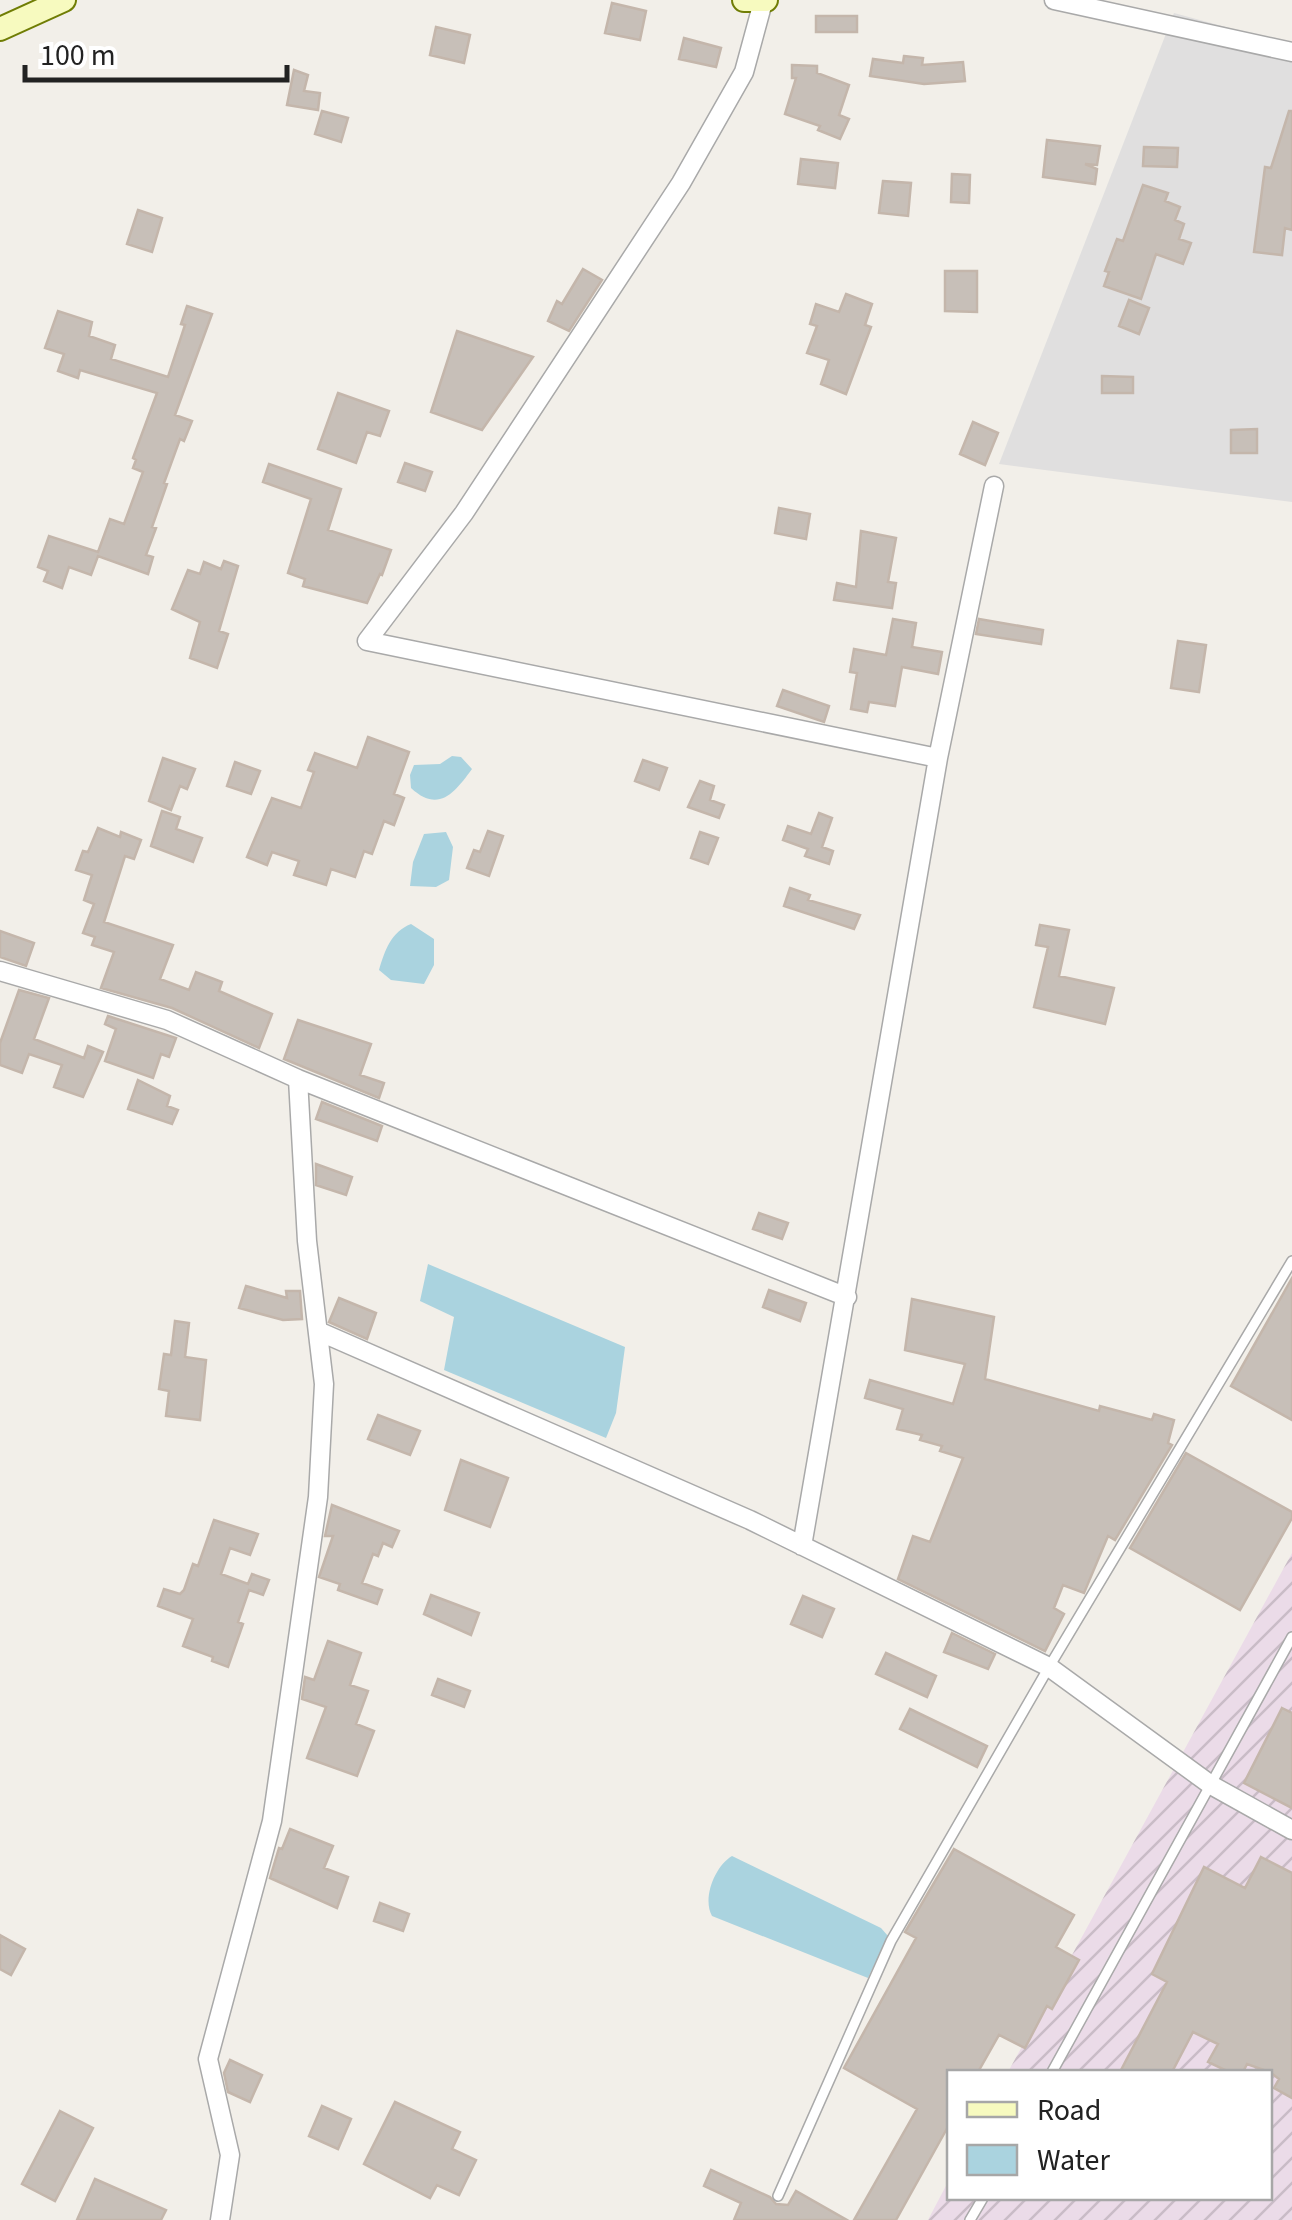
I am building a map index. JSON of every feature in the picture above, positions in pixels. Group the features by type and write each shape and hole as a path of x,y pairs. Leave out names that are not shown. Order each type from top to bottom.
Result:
{"main road":[{"path":"0,29 64,0"}],"street":[{"path":"1054,0 1292,52"},
{"path":"758,1 744,72 681,183 464,513 368,640 938,758"},
{"path":"802,1546 938,758 994,486"},
{"path":"0,972 167,1020 298,1078 846,1296"},
{"path":"220,2220 230,2154 208,2059 272,1821 318,1497 324,1384 308,1241 298,1078"},
{"path":"318,1331 802,1546 1049,1667 1211,1785 1292,1830"}],"lane":[{"path":"778,2196 891,1941 1049,1667 1292,1261"},
{"path":"1053,2070 1292,1636"}],"shaded area":[{"path":"1174,13 1292,45 1292,502 999,464"},
{"path":"1292,1553 1292,2220 928,2220 947,2184 947,2200 1272,2200 1272,2070 1009,2070"}],"water":[{"path":"452,756 461,757 472,769 453,792 430,799 411,788 414,765 440,764"},
{"path":"446,832 453,847 449,880 436,887 410,886 413,862 424,834"},
{"path":"411,924 434,939 434,965 424,984 391,980 379,970 394,937"},
{"path":"428,1264 625,1347 616,1413 606,1438 444,1370 454,1317 420,1301"},
{"path":"732,1856 881,1928 888,1936 868,1978 712,1916 712,1883 720,1867"}],"building":[{"path":"612,3 646,11 640,40 605,33"},
{"path":"816,16 857,16 857,32 816,32"},
{"path":"436,27 470,35 464,63 430,55"},
{"path":"684,38 721,48 716,67 679,59"},
{"path":"904,56 923,58 922,65 963,62 965,81 924,84 870,76 873,59 903,63"},
{"path":"792,65 817,66 817,73 849,85 839,115 849,119 840,139 818,130 820,126 785,114 796,78 792,78"},
{"path":"294,70 308,75 304,91 320,93 318,110 287,105"},
{"path":"322,111 348,118 341,142 315,134"},
{"path":"1289,111 1292,230 1285,228 1282,255 1254,252 1265,167 1271,168"},
{"path":"1047,140 1100,146 1097,165 1085,164 1097,169 1095,184 1043,177"},
{"path":"1144,147 1178,148 1177,167 1143,166"},
{"path":"801,159 838,163 835,188 798,184"},
{"path":"952,174 970,175 969,203 951,202"},
{"path":"883,181 911,183 908,216 879,213"},
{"path":"1143,185 1168,193 1165,201 1180,207 1175,220 1184,224 1179,239 1191,243 1183,264 1156,254 1141,299 1104,286 1109,272 1105,271 1117,239 1123,241"},
{"path":"138,210 162,218 152,252 127,244"},
{"path":"583,269 602,280 569,331 548,321 557,301 562,304"},
{"path":"945,271 977,271 977,312 945,311"},
{"path":"846,294 872,304 865,325 871,327 846,394 821,384 829,360 807,353 817,326 810,324 816,304 839,312"},
{"path":"1129,300 1149,308 1139,334 1119,326"},
{"path":"187,306 212,314 175,415 192,421 184,441 180,439 164,483 167,484 152,527 156,528 146,555 153,557 148,574 98,556 91,575 69,567 62,588 44,581 48,571 38,567 49,536 98,552 110,519 124,524 143,472 133,468 133,458 157,393 80,370 78,378 58,371 64,354 45,348 58,311 92,322 89,336 115,345 111,359 168,377"},
{"path":"457,331 533,357 482,430 431,412"},
{"path":"1102,376 1133,377 1133,393 1102,393"},
{"path":"338,393 389,411 380,436 367,432 356,463 318,449"},
{"path":"973,422 998,433 985,465 960,454"},
{"path":"1257,429 1257,453 1231,453 1231,430"},
{"path":"405,463 432,472 425,491 398,482"},
{"path":"269,464 341,489 328,530 391,550 367,603 303,586 305,579 288,573 311,499 263,482"},
{"path":"779,508 810,514 806,539 775,533"},
{"path":"861,531 896,538 888,582 896,583 892,608 834,600 837,583 856,587"},
{"path":"224,561 238,566 219,631 228,634 217,668 190,658 200,622 172,609 188,570 200,574 204,562 221,569"},
{"path":"893,619 916,623 912,647 942,652 938,674 902,667 895,706 869,702 867,712 851,709 857,673 850,672 854,649 886,655"},
{"path":"979,619 1043,630 1041,644 976,634"},
{"path":"1178,641 1206,645 1199,692 1171,688"},
{"path":"783,690 829,706 824,722 777,706"},
{"path":"368,737 409,752 394,794 404,798 394,825 384,821 372,854 364,851 355,877 331,869 326,885 294,875 299,861 272,852 267,865 247,857 272,798 301,808 314,772 308,770 315,753 357,768"},
{"path":"163,758 195,769 187,789 180,786 171,810 149,801"},
{"path":"643,760 667,768 659,790 635,781"},
{"path":"235,762 260,771 251,794 227,786"},
{"path":"700,781 714,786 710,800 724,805 719,818 688,807"},
{"path":"162,811 180,817 176,829 202,838 193,862 151,846"},
{"path":"819,813 832,818 822,847 833,851 829,864 805,856 808,849 783,840 788,826 811,834"},
{"path":"98,828 141,840 134,859 125,856 104,922 173,945 160,979 189,990 196,972 222,982 219,991 272,1014 259,1048 172,1008 101,988 114,952 92,945 95,937 83,933 94,904 84,900 92,875 76,870"},
{"path":"488,831 503,836 489,876 467,868 474,850 480,852"},
{"path":"700,832 718,838 708,864 691,858"},
{"path":"790,888 810,895 808,900 860,915 854,929 784,906"},
{"path":"1040,925 1069,930 1059,976 1114,988 1105,1024 1034,1007 1048,947 1036,945"},
{"path":"0,931 34,943 26,966 0,957"},
{"path":"19,990 49,998 34,1039 84,1058 88,1046 103,1052 83,1097 54,1087 62,1065 29,1054 22,1073 0,1065 0,1043"},
{"path":"108,1016 176,1038 169,1057 161,1054 153,1078 105,1061 116,1029 105,1024"},
{"path":"298,1020 371,1044 360,1075 384,1083 379,1098 284,1059"},
{"path":"138,1080 170,1096 167,1106 178,1110 172,1124 128,1109"},
{"path":"322,1102 382,1126 377,1141 316,1119"},
{"path":"316,1164 352,1177 346,1195 316,1185"},
{"path":"759,1213 788,1223 782,1239 753,1229"},
{"path":"1292,1278 1292,1420 1231,1386"},
{"path":"246,1286 287,1298 286,1291 300,1291 302,1319 283,1320 239,1308"},
{"path":"769,1290 806,1303 800,1321 763,1307"},
{"path":"339,1298 376,1313 367,1339 329,1322"},
{"path":"912,1299 994,1317 985,1379 1099,1411 1100,1406 1152,1420 1154,1414 1174,1420 1168,1443 1172,1445 1115,1540 1108,1536 1084,1593 1063,1585 1054,1608 1064,1614 1045,1651 898,1579 913,1536 930,1542 963,1458 920,1440 922,1435 897,1429 903,1409 865,1398 870,1380 953,1404 965,1364 905,1350"},
{"path":"175,1321 189,1323 185,1357 206,1360 200,1420 166,1416 169,1391 159,1389 164,1354 171,1355"},
{"path":"378,1415 420,1431 410,1455 368,1439"},
{"path":"1186,1453 1292,1512 1240,1610 1130,1548"},
{"path":"461,1460 508,1478 490,1527 445,1510"},
{"path":"332,1505 399,1531 392,1547 383,1543 378,1556 373,1554 362,1583 382,1590 377,1604 338,1590 340,1584 319,1577 333,1536 325,1536"},
{"path":"214,1520 258,1534 250,1555 230,1548 221,1574 248,1584 252,1574 269,1580 263,1595 249,1590 238,1622 243,1624 228,1667 183,1646 193,1619 158,1606 164,1589 180,1594 184,1590 193,1564 198,1566"},
{"path":"431,1595 479,1613 471,1635 424,1614"},
{"path":"803,1596 834,1609 822,1637 791,1624"},
{"path":"952,1633 995,1654 988,1669 944,1652"},
{"path":"328,1641 361,1653 350,1685 368,1691 356,1724 374,1731 357,1776 307,1758 326,1707 302,1699 305,1677 314,1680"},
{"path":"886,1653 936,1676 927,1697 876,1674"},
{"path":"438,1679 470,1691 464,1707 432,1695"},
{"path":"1282,1708 1292,1713 1292,1808 1244,1783"},
{"path":"910,1709 987,1746 977,1767 900,1729"},
{"path":"290,1829 333,1846 324,1868 348,1877 337,1908 270,1878 279,1848 282,1849"},
{"path":"954,1849 1074,1915 1056,1947 1079,1960 1052,2009 1047,2006 1025,2048 999,2035 979,2070 947,2070 947,2128 896,2220 854,2220 917,2109 844,2068 916,1938 905,1932"},
{"path":"1261,1857 1292,1873 1292,2098 1274,2088 1279,2079 1272,2070 1247,2064 1244,2070 1225,2070 1208,2062 1218,2044 1193,2032 1173,2070 1121,2070 1167,1982 1152,1974 1204,1867 1245,1888"},
{"path":"380,1903 409,1914 403,1931 374,1921"},
{"path":"0,1935 25,1949 11,1975 0,1969"},
{"path":"230,2060 262,2075 250,2102 228,2092 224,2073"},
{"path":"395,2102 460,2132 452,2149 476,2160 459,2195 437,2185 430,2198 364,2164"},
{"path":"322,2106 351,2119 338,2149 309,2136"},
{"path":"60,2111 93,2128 55,2201 22,2184"},
{"path":"711,2170 770,2197 776,2204 788,2205 796,2191 847,2220 734,2220 741,2203 704,2186"},
{"path":"95,2179 166,2210 161,2220 77,2220"}]}
